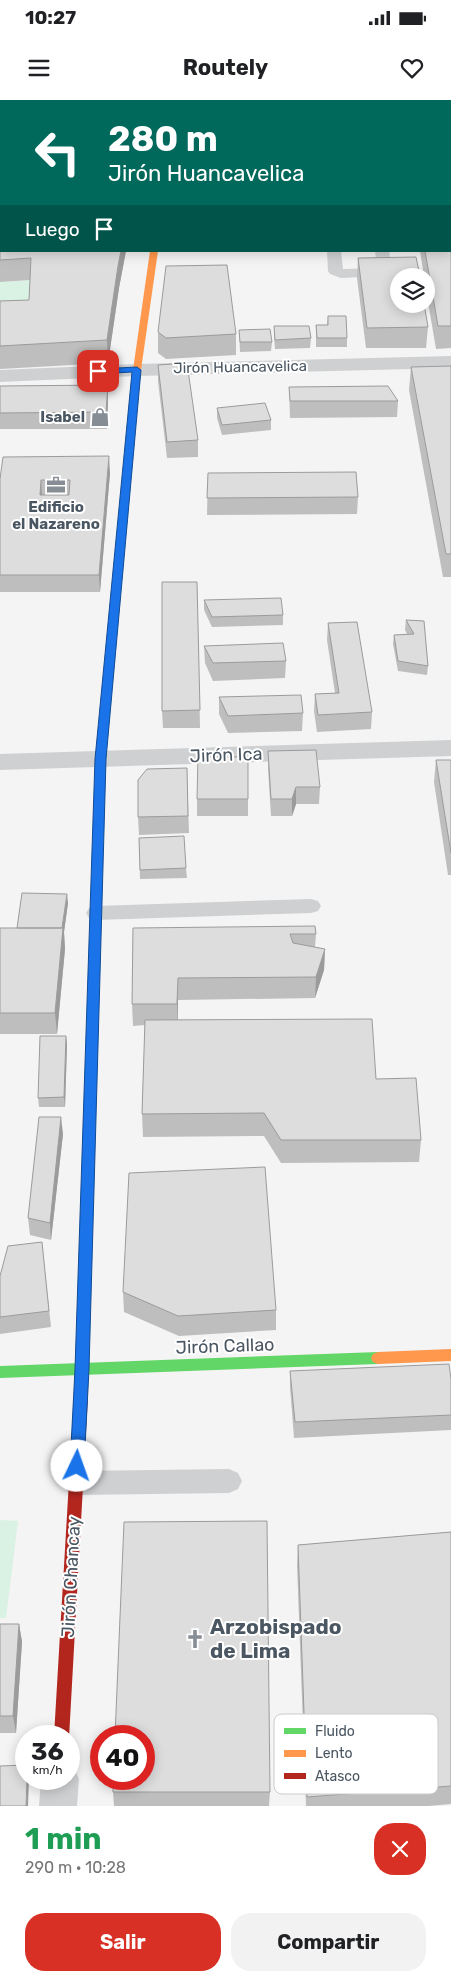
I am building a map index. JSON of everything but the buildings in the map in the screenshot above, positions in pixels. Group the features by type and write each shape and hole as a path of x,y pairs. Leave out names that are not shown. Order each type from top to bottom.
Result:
{"street":[{"name":"Jirón Chancay","path":"63,1725 82,1369 101,759 137,370 154,252"},
{"name":"Jirón Huancavelica","path":"0,376 137,370 451,362"},
{"name":"Jirón Ica","path":"0,762 451,748"},
{"name":"Jirón Callao","path":"0,1372 451,1355"},
{"path":"58,1806 59,1790"}],"lane":[{"path":"334,252 335,271 340,274 382,272 385,269 382,252"},
{"path":"96,913 311,906"},
{"path":"76,1483 229,1481"}],"green space":[{"path":"33,280 31,322 0,323 0,282"},
{"path":"0,1520 18,1521 6,1618 0,1618"}],"traffic: fast":[{"path":"97,878 101,759 130,443"},
{"path":"0,1372 378,1358"}],"traffic: slow":[{"path":"130,443 137,370 154,252"},
{"path":"81,1396 88,1170"},
{"path":"378,1358 451,1355"}],"traffic: jam":[{"path":"88,1170 97,878"},
{"path":"63,1725 81,1396"}],"place":[{"name":"Isabel","path":"100,417"},
{"name":"Edificio el Nazareno","path":"56,485"},
{"name":"Arzobispado de Lima","path":"195,1639"}],"route":[{"path":"77,1466 82,1369 101,759 137,370 98,371"}]}
